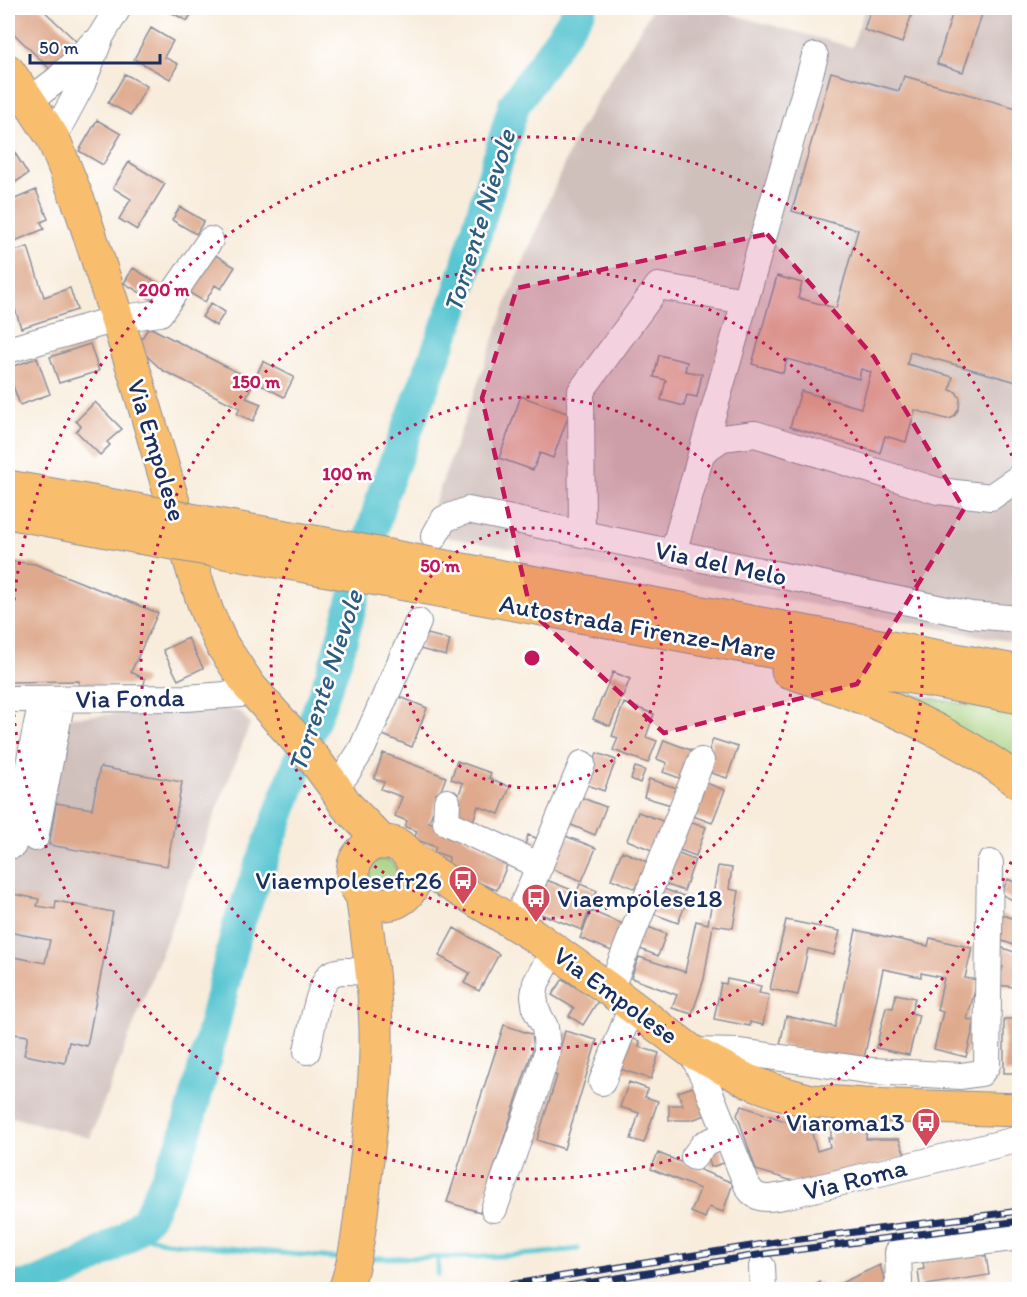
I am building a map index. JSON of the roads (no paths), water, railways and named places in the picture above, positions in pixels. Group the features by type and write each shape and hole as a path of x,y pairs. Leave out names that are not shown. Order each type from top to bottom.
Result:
{"main road":[{"name":"Via Empolese","path":"8,71 53,138 81,208 207,612 222,645 250,687 314,759 392,868 448,883 516,924 691,1051"},
{"name":"Autostrada Firenze-Mare","path":"8,487 137,523 453,581 593,619 1020,697"},
{"name":"Autostrada Firenze-Mare","path":"8,512 137,523"},
{"name":"Autostrada Firenze-Mare","path":"453,581 611,596 1020,672"},
{"path":"593,619 679,647 789,671 845,691 920,723 965,746 1020,783"},
{"path":"890,648 1020,662"},
{"path":"345,1290 355,1252 364,1189 376,1031 371,962 362,894 358,889 354,871 392,868 371,962"},
{"path":"691,1051 748,1081 811,1101 1020,1110"}],"street":[{"path":"53,138 82,84 101,36 118,8"},
{"path":"29,101 58,79 101,36"},
{"path":"673,553 815,56"},
{"path":"8,350 116,319 160,313 210,240"},
{"path":"582,534 581,391 658,286 745,301"},
{"path":"702,452 722,438 755,434 938,491 991,497 1020,477"},
{"name":"Via del Melo","path":"434,537 444,519 468,510 970,615 1020,619"},
{"path":"340,796 346,774 362,749 418,621"},
{"name":"Via Fonda","path":"8,699 186,698 240,694 250,687"},
{"path":"24,842 52,699"},
{"path":"602,1082 621,998 701,761"},
{"path":"516,924 582,764"},
{"path":"447,802 446,822 540,866"},
{"path":"694,1157 704,1144 726,1135 691,1051 740,1052 872,1071 962,1076 981,1073 987,1065 990,863"},
{"path":"494,1209 546,1056 545,1027 536,1010 534,996 536,983 554,950"},
{"path":"307,1052 322,986 330,975 371,962"},
{"name":"Via Roma","path":"726,1135 749,1190 754,1195 767,1199 1020,1139"},
{"path":"896,1290 899,1282 898,1252 1020,1237"}],"waterway":[{"name":"Torrente Nievole","path":"8,1288 36,1284 79,1266 127,1237 148,1217 183,1142 238,926 335,664 383,493 456,301 514,105 581,8"},
{"path":"132,1232 165,1242 344,1259"},
{"path":"366,1258 499,1256 578,1249"},
{"path":"438,1257 438,1275"}],"railway":[{"path":"476,1290 776,1242 1020,1211"},
{"path":"544,1290 764,1254 1020,1221"}],"place":[{"name":"Viaempolesefr26","path":"463,906"},
{"name":"Viaempolese18","path":"536,924"},
{"name":"Viaroma13","path":"926,1148"}]}
